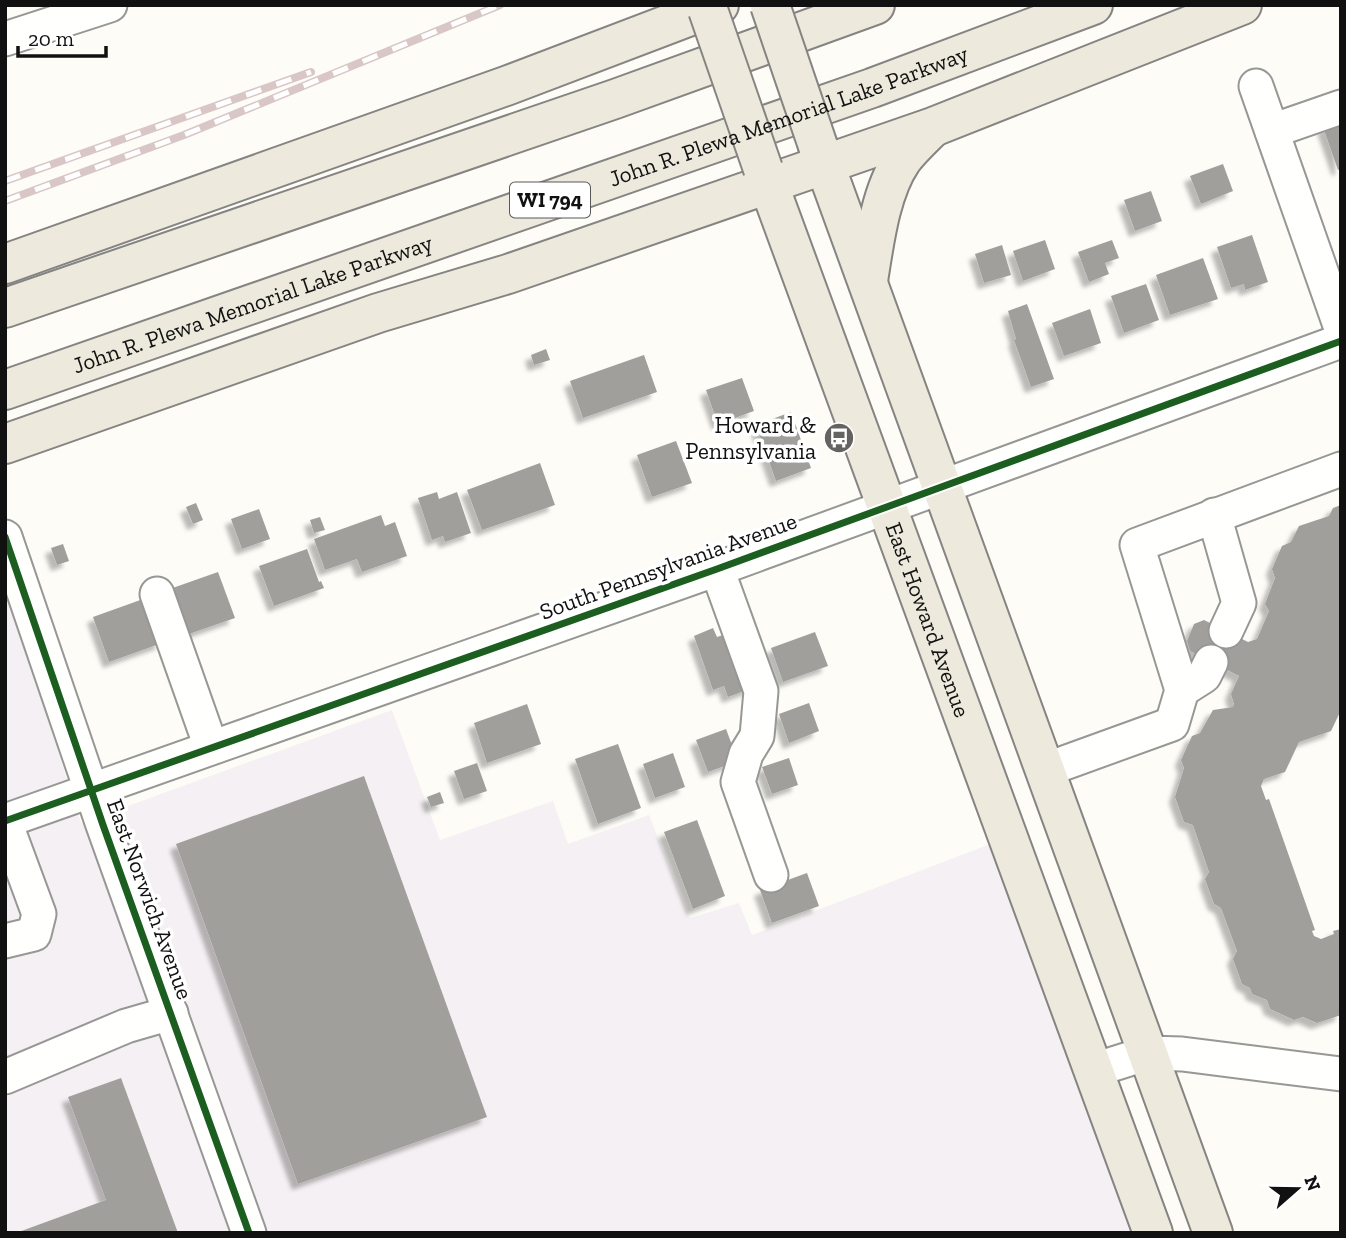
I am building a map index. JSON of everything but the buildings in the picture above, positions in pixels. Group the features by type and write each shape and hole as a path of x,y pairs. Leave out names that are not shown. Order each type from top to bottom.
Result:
{"main road":[{"path":"770,5 867,284 1213,1233"},
{"path":"5,308 615,99 875,5"},
{"name":"John R. Plewa Memorial Lake Parkway","path":"5,390 859,92 1093,5"},
{"path":"5,444 378,313 508,274 821,155 933,127 1242,5"},
{"path":"5,264 506,86 711,7"},
{"name":"East Howard Avenue","path":"711,7 766,176 1153,1233"},
{"path":"867,284 876,233 890,183 902,160 933,127"}],"street":[{"path":"5,39 110,5"},
{"path":"1256,86 1341,328"},
{"path":"1272,131 1341,107"},
{"name":"South Pennsylvania Avenue","path":"5,821 716,569 1341,341"},
{"path":"1045,770 1172,724 1182,690 1138,545 1341,468"},
{"path":"1214,514 1239,603 1226,631"},
{"name":"East Norwich Avenue","path":"5,537 91,789 249,1233"},
{"path":"716,569 761,691 757,736 746,754 738,782 771,875"},
{"path":"157,594 211,747"},
{"path":"1182,690 1204,677 1211,662"},
{"path":"5,821 39,914 34,934 5,942"},
{"path":"5,1077 125,1026 171,1013"},
{"path":"1094,1070 1148,1053 1237,1059 1341,1074"}],"shaded area":[{"path":"5,587 81,823 392,710 440,840 553,801 568,844 649,815 690,918 739,903 752,935 993,843 1133,1233 5,1233"}],"railway":[{"path":"5,201 184,135 500,5"},
{"path":"5,181 311,72"}],"cycle path":[{"path":"5,821 717,569 1341,341"},
{"path":"5,537 103,825 249,1233"}],"place":[{"name":"Howard & Pennsylvania","path":"839,438"}]}
